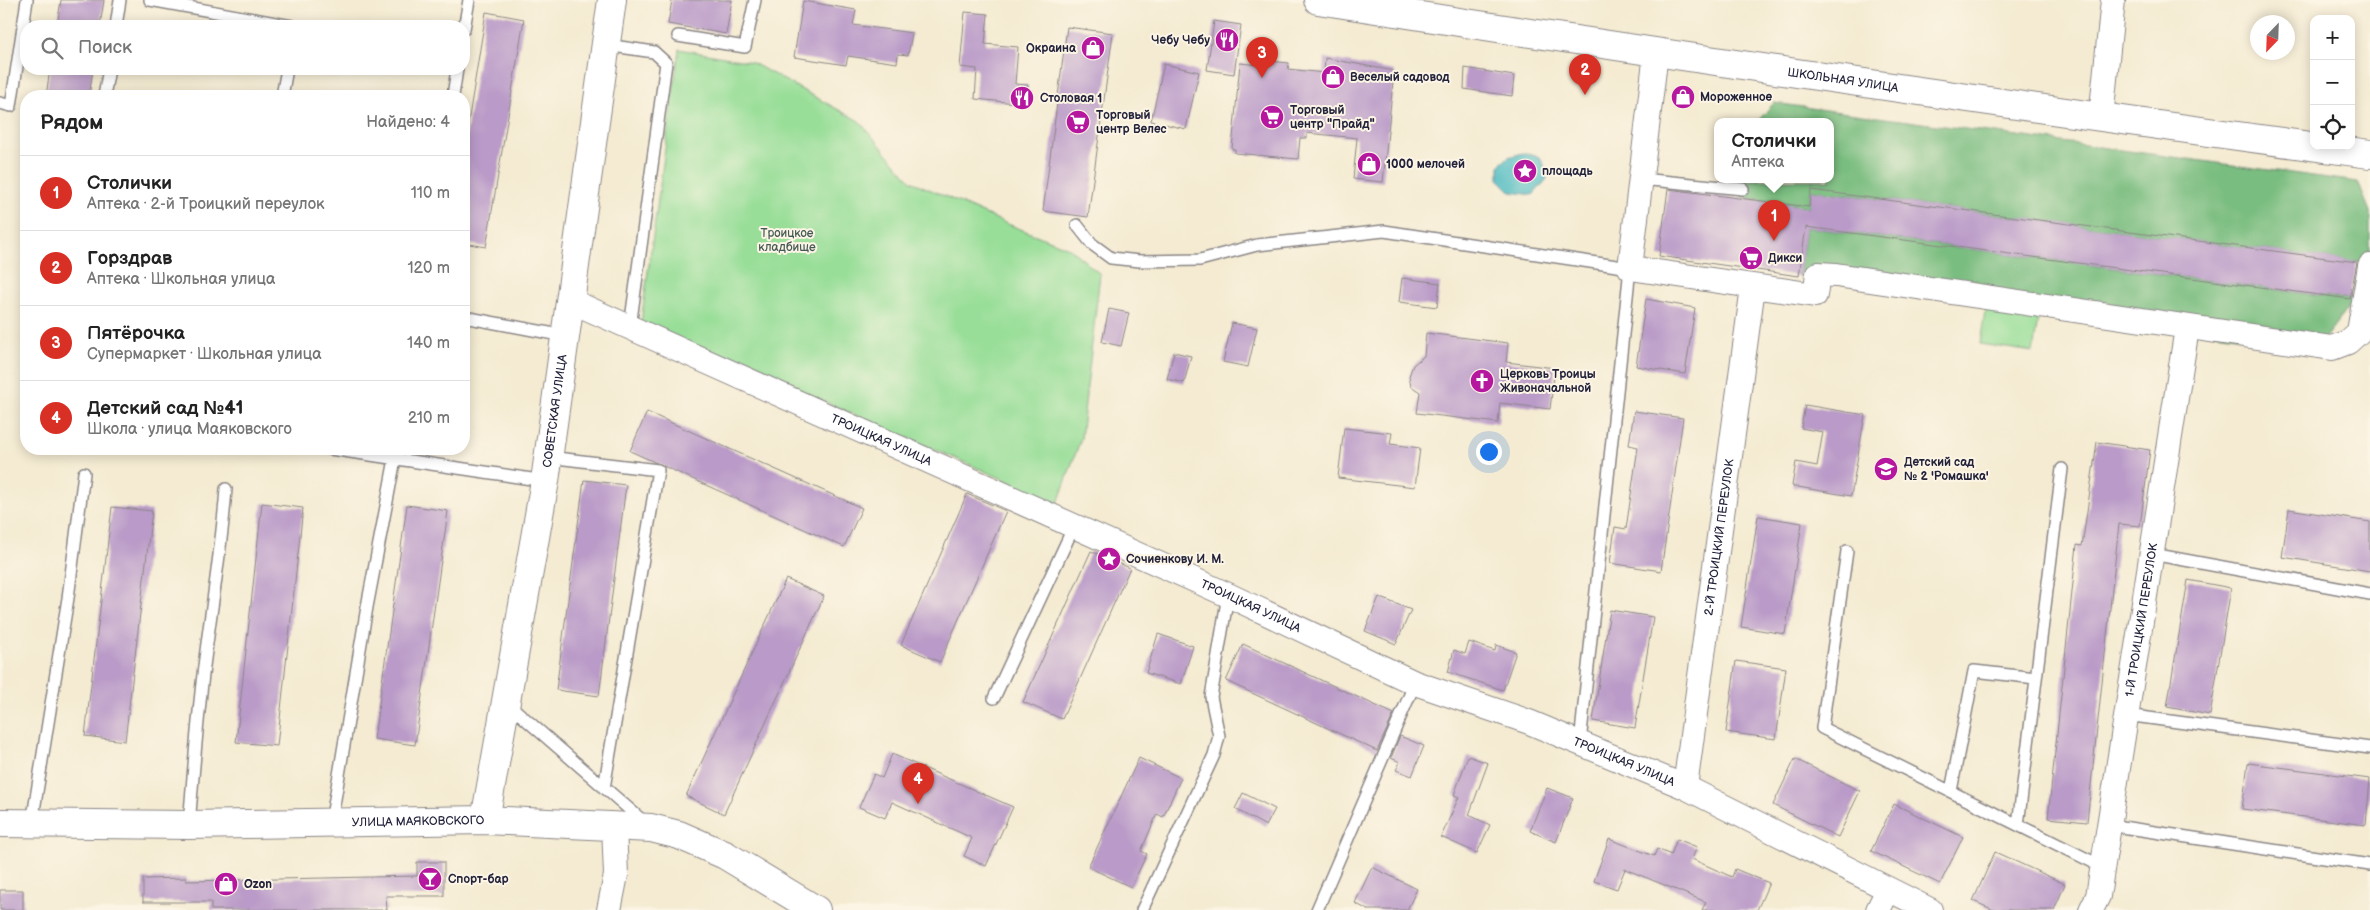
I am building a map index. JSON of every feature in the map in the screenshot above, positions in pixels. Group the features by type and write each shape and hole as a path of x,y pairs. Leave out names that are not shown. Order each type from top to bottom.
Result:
{"street":[{"name":"СОВЕТСКАЯ УЛИЦА","path":"486,820 546,469 612,0"},
{"name":"ШКОЛЬНАЯ УЛИЦА","path":"1318,0 1656,53 2101,118 2370,154"},
{"path":"2101,118 2113,0"},
{"path":"1656,53 1630,268 1815,295 1818,274 1836,275 2332,348 2348,342 2359,332 2370,266"},
{"name":"2-Й ТРОИЦКИЙ ПЕРЕУЛОК","path":"1685,787 1753,287"},
{"name":"ТРОИЦКАЯ УЛИЦА","path":"571,301 1228,595 1415,683 1529,722 1685,787 1883,900 1930,910"},
{"name":"1-Й ТРОИЦКИЙ ПЕРЕУЛОК","path":"2092,910 2098,896 2103,867 2187,328"},
{"name":"УЛИЦА МАЯКОВСКОГО","path":"0,823 189,824 486,820 651,828 679,835 725,856 816,910"},
{"path":"609,910 616,874 614,826"}],"lane":[{"path":"24,20 27,0"},
{"path":"117,20 120,0"},
{"path":"150,0 259,20"},
{"path":"465,20 468,0"},
{"path":"678,36 746,48 755,0"},
{"path":"606,45 654,52 666,63 630,327"},
{"path":"0,103 11,106 20,46"},
{"path":"105,90 108,75"},
{"path":"283,90 286,75"},
{"path":"454,90 456,75"},
{"path":"1641,179 1743,189"},
{"path":"1077,225 1092,244 1111,258 1140,261 1200,260 1258,245 1384,231 1630,268 1580,743"},
{"path":"470,318 566,336"},
{"path":"373,455 546,469 658,470 604,788"},
{"path":"331,822 365,616 394,458"},
{"path":"2018,825 2062,469"},
{"path":"32,823 68,598 84,473"},
{"path":"189,824 195,748 206,650 222,546 226,489"},
{"path":"994,698 1074,526"},
{"path":"1847,551 1822,728 2103,867"},
{"path":"2152,554 2370,594"},
{"path":"1142,910 1214,755 1219,736 1210,697 1228,595"},
{"path":"1950,792 1974,671 2036,678"},
{"path":"1317,910 1415,683"},
{"path":"507,703 651,828"},
{"path":"2126,715 2370,748"},
{"path":"2109,825 2370,865"}],"green space":[{"name":"Троицкое кладбище","path":"679,49 751,62 859,121 911,181 1005,223 1069,248 1100,274 1081,438 1058,503 641,322"},
{"path":"1774,103 2358,182 2370,212 2370,264 1811,190 1809,207 1742,197 1744,183 1834,183 1834,118 1761,118"},
{"path":"1806,227 2354,300 2317,348 1818,274 1799,276"},
{"path":"1987,298 2040,306 2033,352 1980,344"}],"water":[{"path":"1523,153 1540,157 1546,169 1547,179 1533,195 1511,192 1499,180 1499,166 1508,157"}],"building":[{"path":"61,0 104,0 101,20 58,20"},
{"path":"672,0 732,0 726,34 668,24"},
{"path":"803,1 856,10 853,25 912,33 908,55 898,54 897,63 848,56 846,65 794,57"},
{"path":"486,12 524,19 486,247 470,244 470,111"},
{"path":"965,12 988,14 985,44 1018,47 1015,84 1028,85 1026,104 975,99 977,69 960,67"},
{"path":"1214,21 1241,25 1234,74 1207,70"},
{"name":"Торговый центр Велес","path":"1067,27 1113,33 1088,217 1043,211"},
{"path":"1325,58 1394,71 1383,182 1353,179 1357,138 1307,133 1307,138 1300,138 1298,159 1235,153 1235,149 1232,149 1240,63 1270,66 1270,61 1289,63 1288,69 1324,73"},
{"path":"1164,64 1199,72 1186,129 1151,121"},
{"path":"1465,68 1514,76 1512,96 1464,89"},
{"path":"49,75 92,75 90,90 47,90"},
{"path":"1668,189 1809,207 1811,190 2357,262 2350,299 1806,227 1799,276 1659,256"},
{"path":"1402,278 1440,283 1437,307 1399,302"},
{"path":"1646,299 1695,308 1685,374 1636,366"},
{"path":"1109,309 1129,313 1121,346 1102,342"},
{"path":"1232,323 1257,328 1248,367 1223,362"},
{"name":"Церковь Троицы Живоначальной","path":"1426,333 1508,343 1506,362 1555,368 1550,409 1500,403 1498,423 1417,413 1420,392 1411,386 1409,376 1413,365 1424,356"},
{"path":"1174,352 1191,356 1184,383 1167,379"},
{"path":"1805,405 1865,415 1851,496 1792,486 1796,462 1817,466 1823,432 1801,428"},
{"path":"1634,411 1683,418 1661,571 1610,563 1615,527 1626,529 1638,447 1629,445"},
{"path":"647,412 862,508 844,547 630,451"},
{"path":"1344,428 1392,433 1390,444 1420,448 1415,487 1338,478"},
{"path":"2097,442 2150,450 2140,526 2119,524 2087,822 2048,818 2077,545 2082,546"},
{"path":"584,480 626,485 599,696 556,690"},
{"path":"967,494 1006,511 940,662 901,645"},
{"path":"262,503 303,508 277,746 236,742"},
{"path":"407,505 448,511 415,745 374,739"},
{"path":"112,507 152,511 125,741 85,736"},
{"path":"2289,509 2370,522 2370,571 2282,557"},
{"path":"1758,516 1802,523 1785,634 1741,627"},
{"path":"1091,551 1130,568 1062,719 1023,702"},
{"path":"786,579 824,596 724,814 686,796"},
{"path":"2188,580 2231,588 2210,715 2167,707"},
{"path":"1379,597 1411,610 1396,644 1365,631"},
{"path":"1610,610 1653,617 1635,728 1593,721"},
{"path":"1158,634 1193,646 1181,684 1146,673"},
{"path":"1469,642 1495,651 1496,645 1516,652 1503,690 1448,672 1454,650 1465,654"},
{"path":"1243,644 1394,714 1377,751 1226,681"},
{"path":"1736,661 1786,668 1776,739 1726,732"},
{"path":"1400,736 1424,746 1412,776 1396,770 1400,762 1391,758"},
{"path":"892,754 1013,807 986,866 964,856 972,838 892,802 885,818 859,807 874,774 882,778"},
{"path":"1468,756 1488,763 1469,815 1490,825 1477,853 1441,837 1459,797 1454,795"},
{"path":"1139,758 1181,778 1163,817 1157,814 1141,851 1147,854 1131,887 1088,867"},
{"path":"1795,759 1860,791 1838,837 1773,805"},
{"path":"2248,763 2370,779 2366,825 2242,809"},
{"path":"1547,788 1573,798 1556,842 1530,831"},
{"path":"1243,793 1275,809 1266,826 1235,809"},
{"path":"1894,804 1963,837 1940,884 1871,851"},
{"path":"1609,839 1654,856 1657,849 1671,855 1677,839 1697,847 1692,859 1732,877 1735,869 1769,883 1757,910 1702,910 1706,902 1625,869 1617,889 1594,881"},
{"path":"1995,852 2065,884 2054,910 1994,910 1973,901"},
{"path":"417,862 444,862 444,896 386,896 387,910 211,910 211,902 143,902 143,879 186,878 186,881 417,876"},
{"path":"1372,867 1417,889 1407,910 1368,910 1355,903"},
{"path":"0,890 23,890 23,910 0,910"}],"place":[{"name":"Чебу Чебу","path":"1227,40"},
{"name":"Окраина","path":"1093,48"},
{"name":"Веселый садовод","path":"1333,77"},
{"name":"Пятёрочка","path":"1262,78"},
{"name":"Горздрав","path":"1585,95"},
{"name":"Мороженное","path":"1683,97"},
{"name":"Столовая 1","path":"1022,98"},
{"name":"Торговый центр \"Прайд\"","path":"1272,117"},
{"name":"Торговый центр Велес","path":"1078,122"},
{"name":"1000 мелочей","path":"1369,164"},
{"name":"площадь","path":"1525,171"},
{"name":"Столички","path":"1774,241"},
{"name":"Дикси","path":"1751,258"},
{"name":"Церковь Троицы Живоначальной","path":"1482,381"},
{"name":"Детский сад № 2 'Ромашка'","path":"1886,469"},
{"name":"Сочиенкову И. М.","path":"1109,559"},
{"name":"Детский сад №41","path":"918,804"},
{"name":"Спорт-бар","path":"430,879"},
{"name":"Ozon","path":"226,884"}]}
